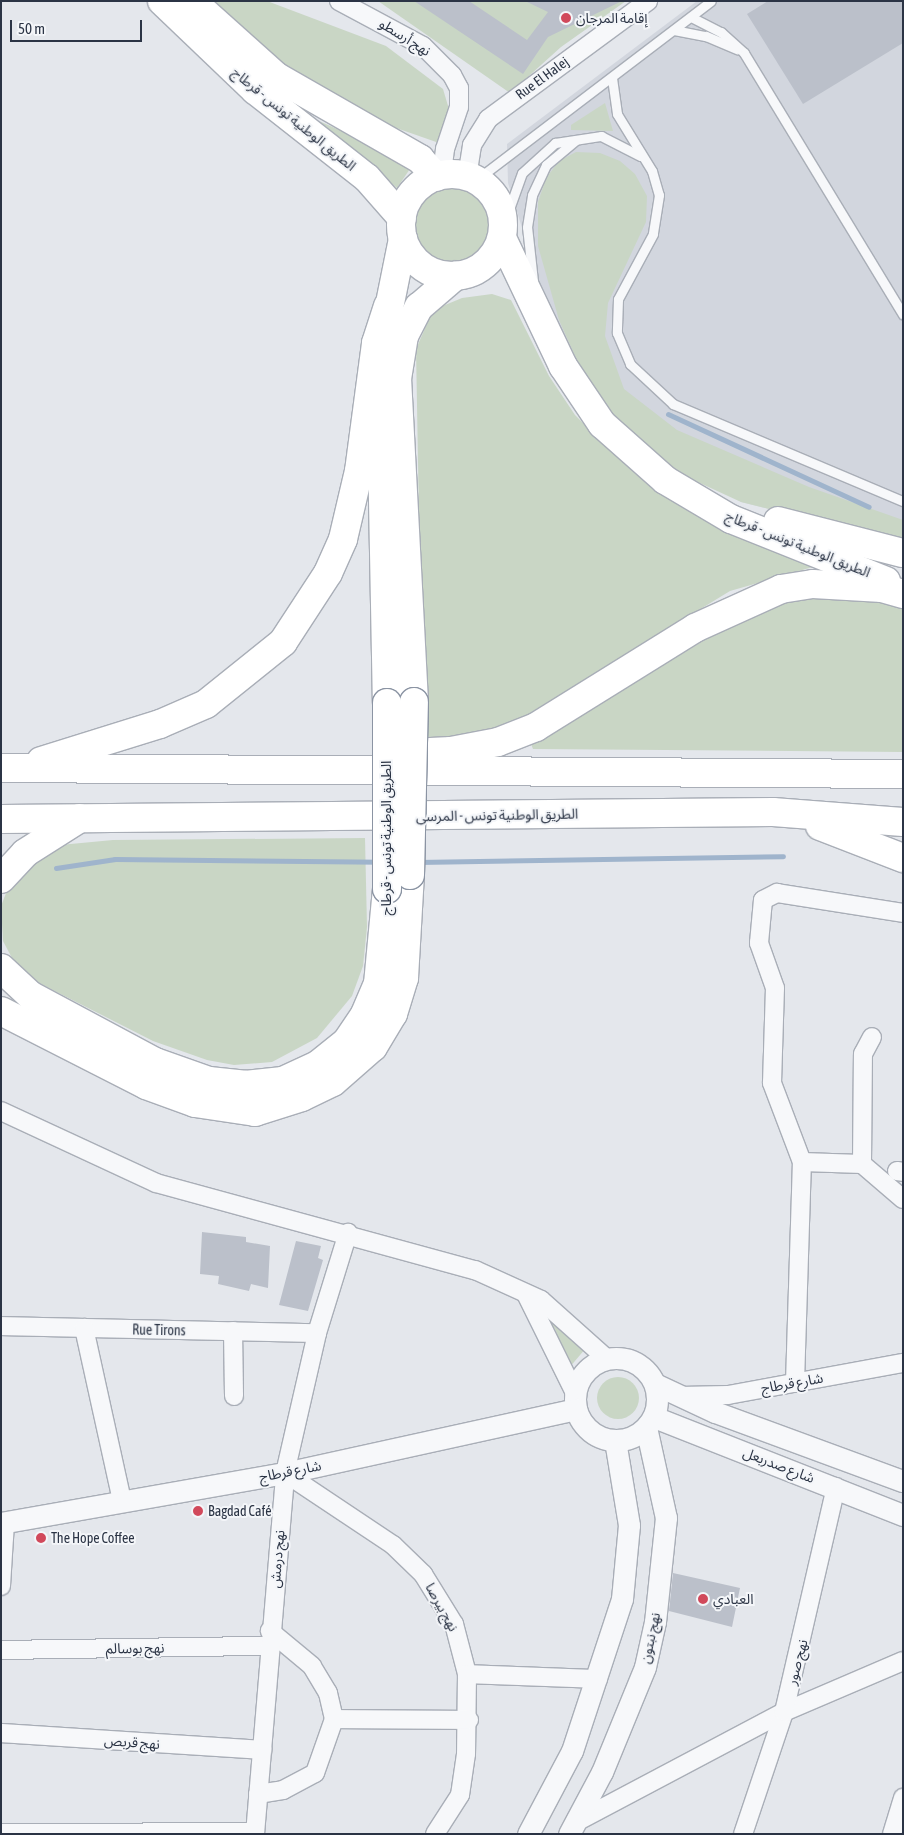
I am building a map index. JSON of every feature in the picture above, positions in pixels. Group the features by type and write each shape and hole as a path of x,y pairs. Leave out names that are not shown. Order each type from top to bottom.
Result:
{"highway":[{"name":"الطريق الوطنية تونس - قرطاج","path":"162,1 255,90 367,178 403,228 423,266 455,276"},
{"name":"الطريق الوطنية تونس - قرطاج","path":"192,1 277,77 420,159 496,199 502,232 563,366 602,424 665,480 731,518 903,589"},
{"name":"الطريق الوطنية تونس - قرطاج","path":"1,968 30,995 155,1062 209,1081 245,1085 283,1081 319,1064 347,1041 365,1014 378,984 387,888 387,703 380,380 388,306 403,228 417,188 455,177"},
{"path":"1,1011 146,1085 195,1102 256,1112 302,1097 333,1082 373,1047 393,1014 404,978 410,875 414,702 397,379 404,336 419,307 455,276 485,265 502,232"},
{"path":"9,768 160,724 206,704 283,642 328,573 343,539 359,471 376,343 388,306"},
{"path":"665,480 736,509 903,553"},
{"path":"298,772 364,756 451,751 498,742 536,727 695,628 781,589 813,584 882,588 903,594"},
{"path":"9,768 298,772 903,774"},
{"path":"773,812 845,833 903,858"},
{"name":"الطريق الوطنية تونس - المرسى","path":"1,819 773,812 903,822"},
{"path":"1,879 25,853 80,818"}],"street":[{"name":"نهج أرسطو","path":"338,1 423,46 452,75 458,88 459,108 445,149 455,177"},
{"name":"Rue El Halej","path":"455,177 488,119 648,1"},
{"path":"795,1383 802,1162 772,1083 775,988 759,943 764,900 777,893 903,913"},
{"path":"862,1164 863,1054 872,1037"},
{"path":"1,1111 156,1183 348,1233 475,1270 546,1304 607,1359 635,1363 655,1384 679,1396 903,1481"},
{"path":"802,1162 862,1164 903,1199"},
{"name":"نهج درمش","path":"255,1833 285,1472 317,1333 348,1233"},
{"path":"526,1294 590,1431 614,1440 632,1438 650,1422 655,1384"},
{"name":"Rue Tirons","path":"1,1326 317,1333"},
{"path":"84,1328 122,1501"},
{"path":"233,1331 234,1396"},
{"path":"576,1401 581,1377 607,1359"},
{"name":"شارع قرطاج","path":"679,1396 728,1395 903,1363"},
{"name":"شارع قرطاج","path":"3,1523 285,1472 576,1401"},
{"name":"شارع صدربعل","path":"650,1422 836,1487 903,1515"},
{"name":"نهج نبتون","path":"573,1827 645,1667 655,1622 666,1518 650,1422"},
{"path":"528,1834 572,1751 598,1679 622,1599 628,1552 626,1496 614,1440"},
{"name":"نهج بيرصا","path":"285,1472 393,1545 423,1574 454,1624 467,1674 469,1720 460,1794 435,1834"},
{"name":"نهج صور","path":"743,1834 784,1712 836,1487"},
{"path":"1,1586 3,1523"},
{"path":"258,1794 283,1790 315,1773 334,1719 328,1693 312,1666 270,1639"},
{"name":"نهج بوسالم","path":"1,1650 270,1639"},
{"path":"573,1827 784,1712 903,1661"},
{"path":"467,1674 598,1679"},
{"path":"334,1719 469,1720"},
{"name":"نهج قربص","path":"1,1733 262,1750"},
{"path":"892,1834 903,1798"},
{"path":"1,1833 255,1833"}],"lane":[{"path":"455,177 612,78 711,1"},
{"path":"691,17 721,32 744,53 903,315"},
{"path":"674,30 706,36 744,53"},
{"path":"612,78 618,114 656,182 659,208 653,234 618,299 617,333 630,364 673,404 903,501"},
{"path":"502,232 516,187 531,161 555,143 584,135 617,141 645,161"},
{"path":"537,311 527,227 532,195 557,153 584,135"}],"shaded area":[{"path":"697,1 903,1 903,542 741,502 572,362 547,308 508,183 507,144"}],"green space":[{"path":"208,1 267,1 386,46 443,89 451,116 439,143 382,123 268,62"},
{"path":"378,1 626,1 561,47 510,93"},
{"path":"605,103 613,131 571,130 571,125"},
{"path":"319,121 414,163 397,188"},
{"path":"576,152 600,153 620,161 635,174 647,196 646,222 608,303 605,336 624,389 677,430 809,487 903,520 903,542 741,502 676,472 614,422 579,365 559,320 538,246 538,202 546,178 559,161"},
{"path":"454,186 469,189 482,197 490,210 493,225 490,240 482,253 469,261 454,264 439,261 426,253 418,240 415,225 418,210 426,197 439,189"},
{"path":"492,294 511,300 549,376 575,415 602,442 823,564 730,591 522,718 498,729 423,742 416,349 433,310 462,298"},
{"path":"853,596 903,605 903,752 533,749 531,744 733,623 770,606 802,599"},
{"path":"365,838 367,927 363,966 352,996 317,1038 272,1062 234,1065 207,1060 153,1041 39,983 12,958 3,941 1,906 10,883 60,845 113,840"},
{"path":"543,1313 586,1348 569,1368 555,1329"},
{"path":"618,1377 633,1383 639,1398 633,1413 618,1419 603,1413 597,1398 603,1383"}],"building":[{"path":"414,1 469,1 527,40 548,12 525,1 622,1 548,37 523,74"},
{"path":"768,1 903,1 903,43 803,104 747,14"},
{"path":"202,1232 246,1237 246,1242 270,1246 268,1288 251,1284 249,1291 218,1284 219,1276 200,1274"},
{"path":"296,1241 321,1246 318,1258 323,1260 308,1311 279,1305"},
{"name":"العبادي","path":"673,1573 740,1588 732,1627 669,1611"}],"waterway":[{"path":"668,414 869,507"},
{"path":"418,862 783,856"},
{"path":"56,868 115,859 380,862"}],"place":[{"name":"إقامة المرجان","path":"566,18"},
{"name":"Bagdad Café","path":"198,1511"},
{"name":"The Hope Coffee","path":"41,1538"},
{"name":"العبادي","path":"703,1599"}]}
